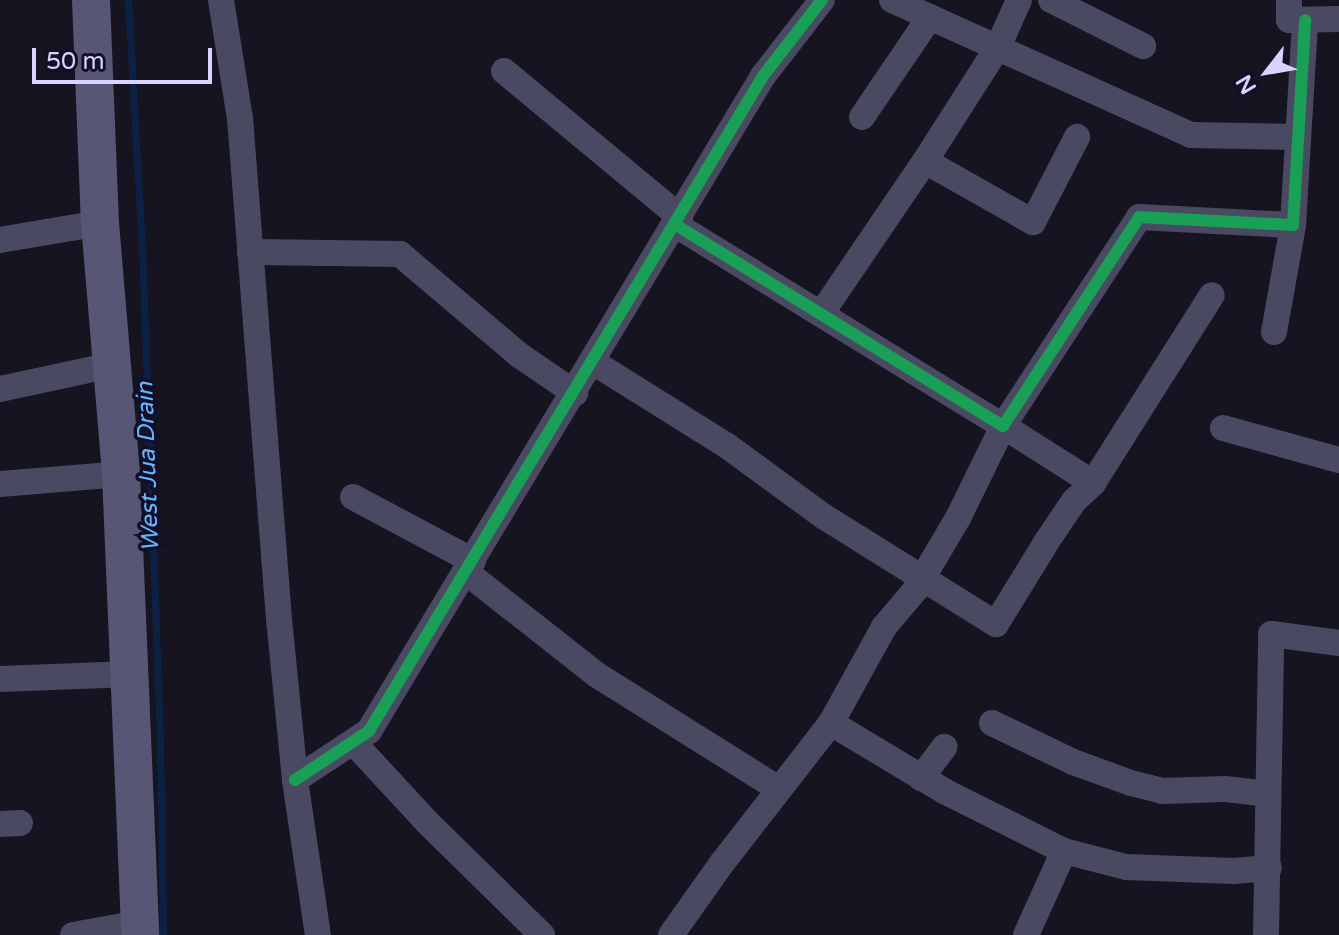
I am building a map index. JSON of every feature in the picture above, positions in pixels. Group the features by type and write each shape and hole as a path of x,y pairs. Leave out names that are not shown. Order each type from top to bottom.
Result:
{"main road":[{"path":"91,0 100,223 121,474 140,929"}],"street":[{"path":"221,0 240,118 279,619 295,780 318,935"},
{"path":"295,780 369,731 763,76 822,0"},
{"path":"892,0 1191,135 1298,137"},
{"path":"821,314 998,47 1019,0"},
{"path":"1051,0 1143,46"},
{"path":"1274,332 1293,225 1298,137 1297,10 1339,19"},
{"path":"862,117 930,17"},
{"path":"504,71 678,221 1093,483"},
{"path":"925,161 1033,222 1077,137"},
{"path":"671,935 831,723 884,627 922,579 958,518 1003,426 1139,217 1293,225"},
{"path":"0,240 100,223"},
{"path":"250,252 400,254 519,355 575,393"},
{"path":"593,362 726,445 823,516 996,624 1074,501 1093,483 1212,295"},
{"path":"0,389 112,365"},
{"path":"1223,428 1339,460"},
{"path":"0,484 121,474"},
{"path":"353,497 469,566 597,675 779,789"},
{"path":"1266,935 1271,634 1339,643"},
{"path":"0,679 131,674"},
{"path":"831,723 921,778 1064,851 1126,867 1234,871 1269,868"},
{"path":"992,723 1073,762 1162,791 1225,789 1268,794"},
{"path":"353,742 428,823 542,935"},
{"path":"921,778 944,747"},
{"path":"1026,935 1064,851"},
{"path":"73,935 140,929"}],"waterway":[{"name":"West Jua Drain","path":"128,0 142,248 160,740 163,935"}],"cycle path":[{"path":"295,780 369,731 763,76 822,0"},
{"path":"676,225 1003,426 1139,217 1293,225 1305,20"}]}
